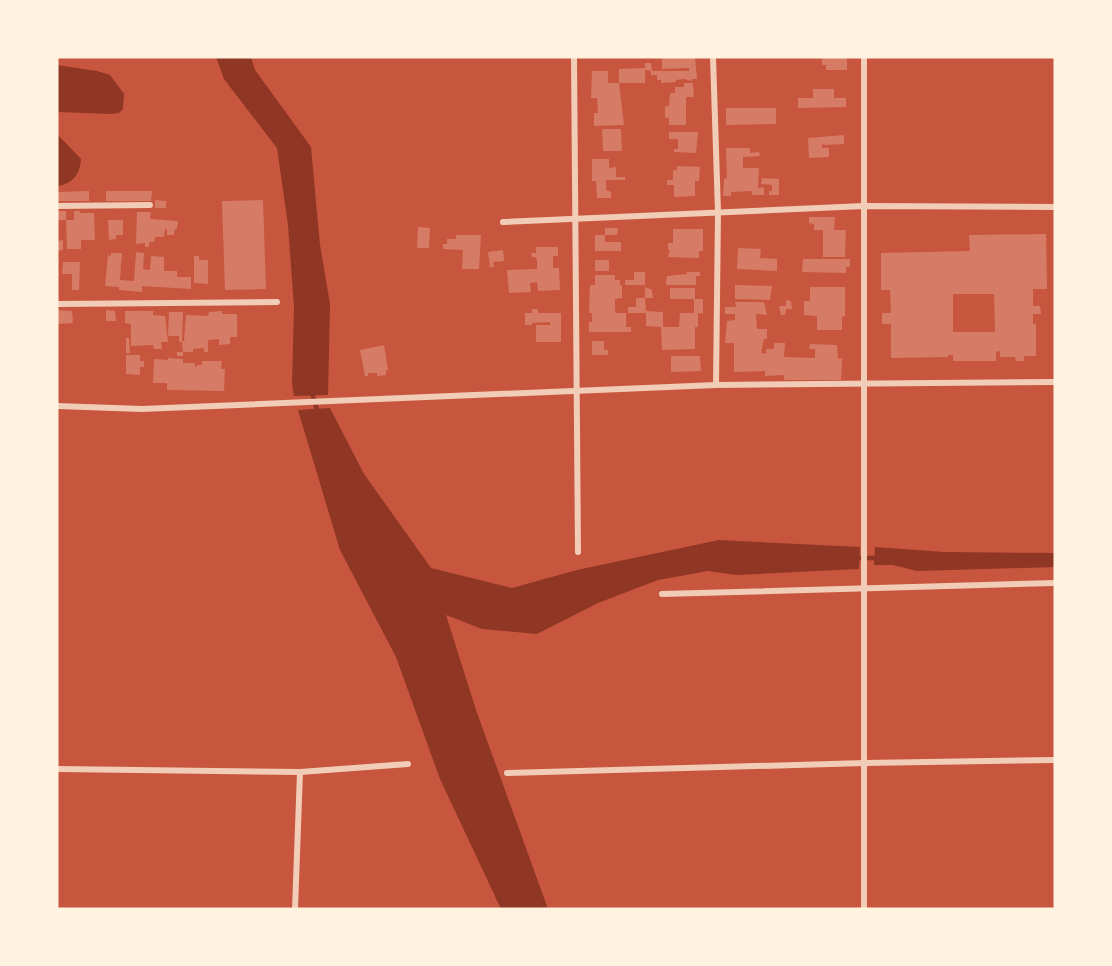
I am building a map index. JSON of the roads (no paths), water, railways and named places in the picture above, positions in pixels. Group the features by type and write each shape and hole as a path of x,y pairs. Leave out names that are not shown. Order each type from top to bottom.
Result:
{"street":[{"path":"574,57 578,552"},
{"path":"713,57 718,212 716,385"},
{"path":"864,57 866,763 864,909"},
{"path":"57,206 150,206"},
{"path":"503,222 864,206 1055,207"},
{"path":"57,303 277,302"},
{"path":"57,406 142,409 716,385 1055,382"},
{"path":"662,594 1055,583"},
{"path":"507,773 1055,760"},
{"path":"57,770 300,772 408,764"},
{"path":"295,909 300,772"}],"waterway":[{"path":"311,390 318,413"},
{"path":"854,558 878,558"}]}
